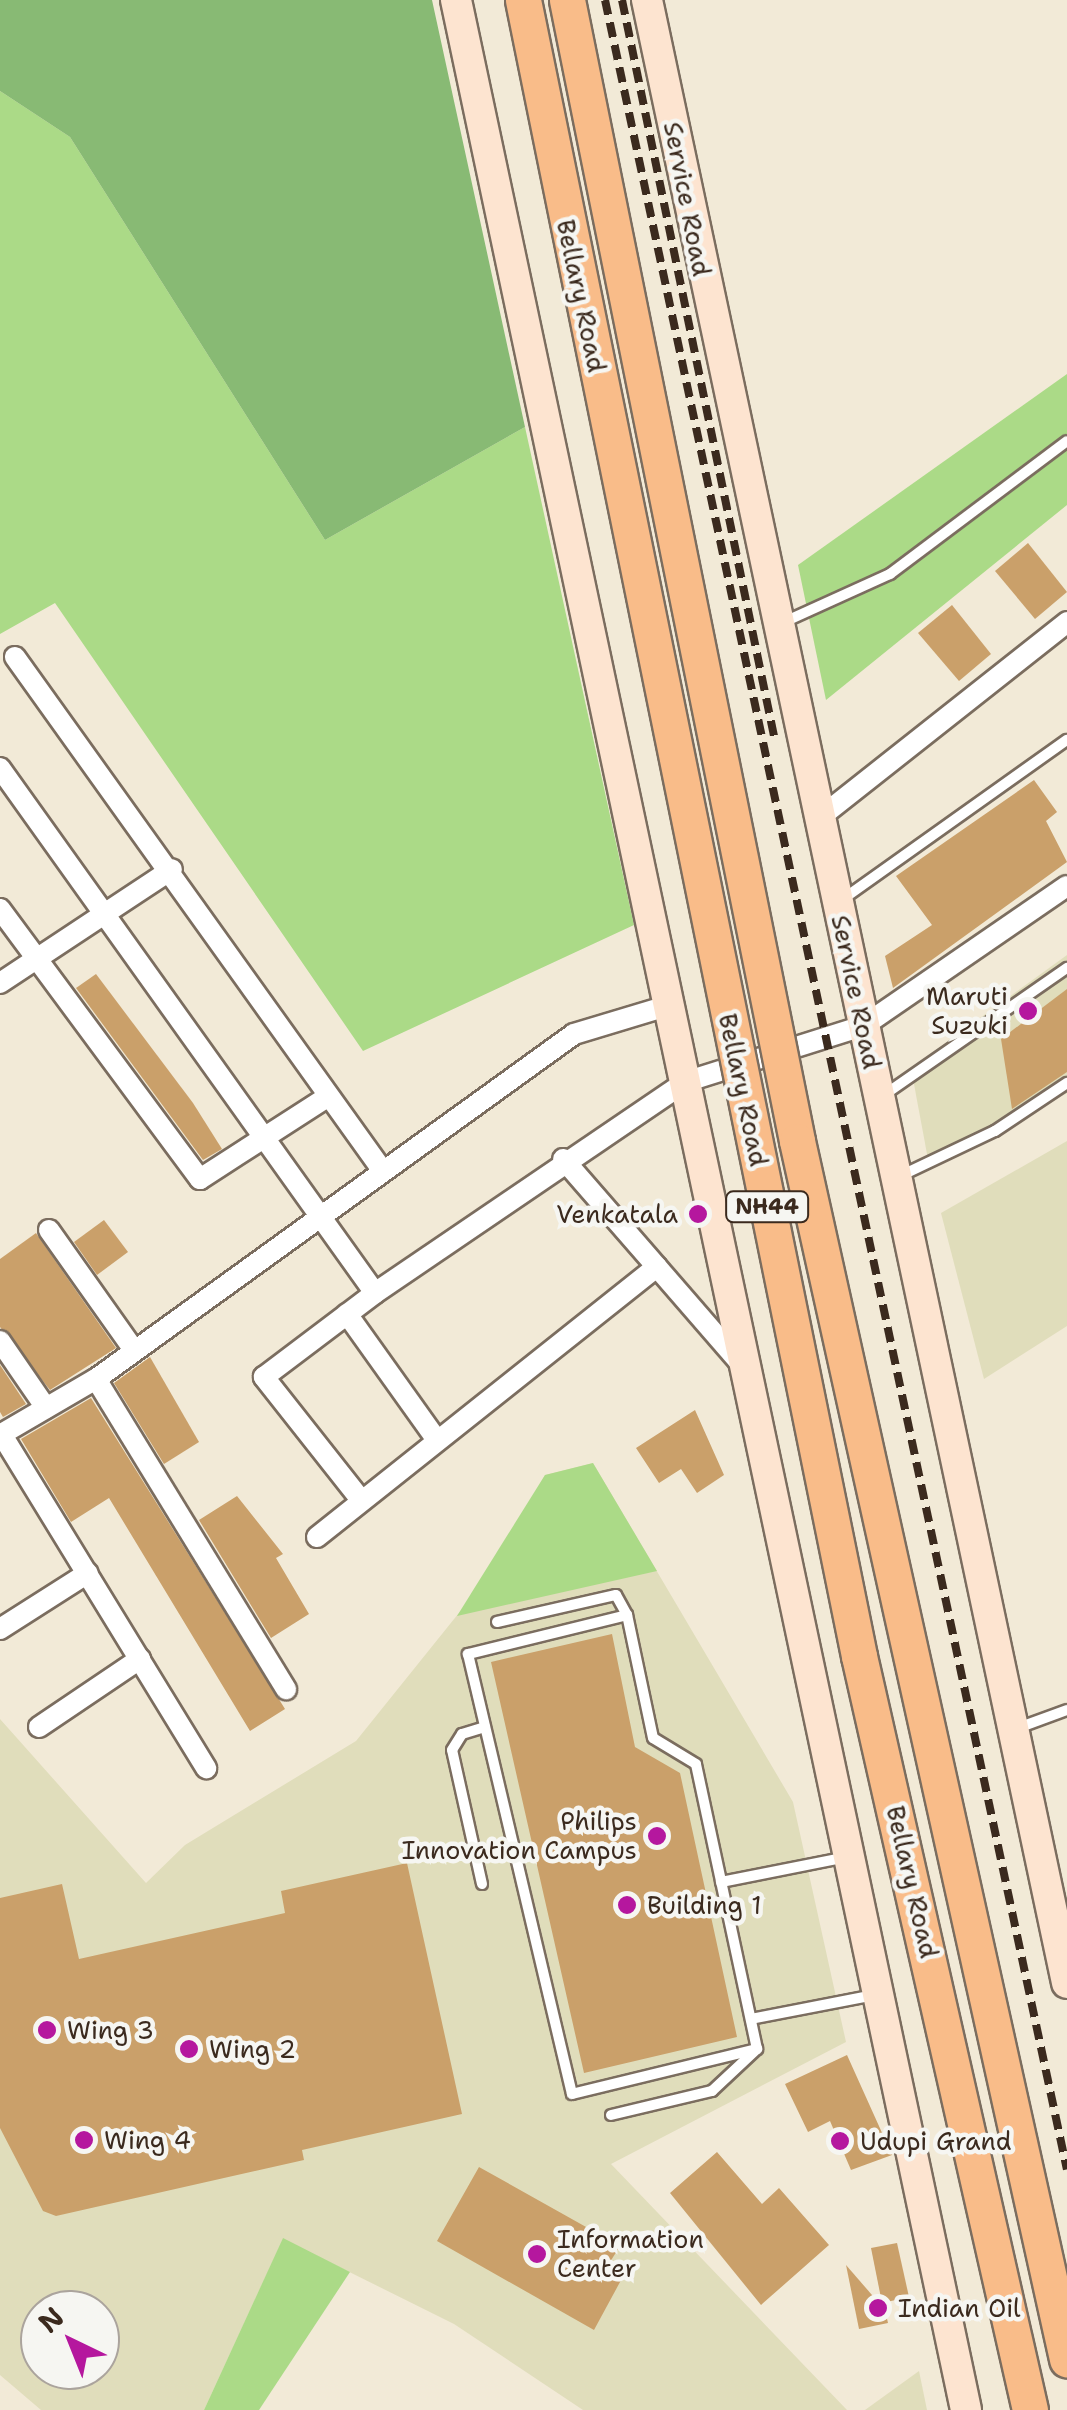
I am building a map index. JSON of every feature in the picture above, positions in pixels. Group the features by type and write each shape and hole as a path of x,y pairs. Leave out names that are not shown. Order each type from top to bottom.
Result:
{"highway":[{"name":"Bellary Road","path":"523,0 859,1656 1030,2410"},
{"name":"Bellary Road","path":"567,0 798,1141 1067,2359"}],"main road":[{"path":"456,0 670,1005 742,1366 966,2410"},
{"name":"Service Road","path":"647,0 818,819 1064,1946 1067,1982"}],"street":[{"path":"818,819 1067,622"},
{"path":"15,657 172,869 380,1167"},
{"path":"0,768 106,911 375,1293"},
{"path":"0,984 172,869"},
{"path":"361,1500 264,1378 375,1293 563,1160 685,1082 863,1026 1067,886"},
{"path":"0,909 200,1179 329,1096"},
{"path":"206,1768 1,1435 96,1379 380,1167 574,1034 670,1005"},
{"path":"563,1160 742,1366"},
{"path":"48,1230 134,1350"},
{"path":"318,1537 434,1436 657,1267"},
{"path":"347,1314 434,1436"},
{"path":"0,1340 46,1408"},
{"path":"96,1379 286,1688"},
{"path":"0,1628 88,1573"},
{"path":"39,1727 140,1659"}],"lane":[{"path":"777,626 890,574 1067,441"},
{"path":"837,904 1067,740"},
{"path":"878,1099 1067,968"},
{"path":"896,1178 995,1131 1067,1084"},
{"path":"497,1622 616,1595 628,1615 653,1738 696,1764 757,2049"},
{"path":"628,1615 468,1654 572,2094 757,2049"},
{"path":"1014,1730 1067,1710"},
{"path":"482,1884 452,1750 462,1734 485,1727"},
{"path":"721,1882 847,1858"},
{"path":"751,2018 876,1995"},
{"path":"612,2116 712,2092 757,2049"}],"shaded area":[{"name":"Maruti Suzuki","path":"1067,955 1067,1093 930,1170 911,1068"},
{"path":"1067,1141 1067,1326 984,1379 941,1213"},
{"path":"593,1463 793,1802 846,2042 611,2164 847,2410 583,2410 454,2324 283,2239 204,2410 41,2410 0,2375 0,1719 146,1883 185,1845 356,1741 483,1583 545,1475"},
{"path":"919,2371 927,2410 865,2410"}],"green space":[{"path":"0,0 432,0 525,427 325,540 70,137 0,91"},
{"path":"0,91 70,137 325,540 525,427 634,925 363,1051 55,603 0,634"},
{"path":"1067,374 1067,505 826,700 798,565"},
{"path":"593,1463 657,1571 457,1616 545,1475"},
{"path":"283,2238 350,2272 259,2410 204,2410"}],"building":[{"path":"1028,543 1067,592 1035,619 995,571"},
{"path":"952,605 991,654 959,681 918,633"},
{"path":"1034,780 1057,812 1046,821 1067,862 893,988 885,956 932,925 896,876"},
{"path":"96,974 193,1103 222,1149 203,1160 76,988"},
{"path":"1067,989 1067,1072 1012,1109 1001,1039"},
{"path":"104,1220 128,1252 97,1275 74,1242"},
{"path":"36,1233 116,1348 50,1390 0,1327 0,1259"},
{"path":"150,1357 199,1442 164,1464 114,1383"},
{"path":"0,1365 26,1404 3,1417 0,1412"},
{"path":"91,1398 285,1709 250,1731 109,1498 71,1522 21,1439"},
{"path":"695,1410 724,1475 697,1493 681,1469 659,1483 636,1448"},
{"path":"237,1496 283,1554 276,1558 309,1614 271,1638 199,1520"},
{"name":"Building 1","path":"612,1634 635,1747 680,1773 737,2037 584,2073 491,1662"},
{"path":"407,1863 462,2114 302,2150 304,2160 56,2216 43,2211 0,2128 0,1898 62,1884 79,1959 285,1913 281,1891"},
{"path":"847,2055 892,2155 851,2170 830,2121 808,2132 785,2084"},
{"path":"717,2152 762,2204 779,2188 829,2245 761,2305 670,2193"},
{"name":"Information Center","path":"479,2167 620,2246 610,2262 626,2271 594,2330 437,2241"},
{"path":"897,2243 909,2297 882,2303 871,2248"},
{"path":"846,2265 885,2310 888,2323 859,2329"}],"railway":[{"path":"605,0 1067,2169"},
{"path":"622,0 774,736"}],"place":[{"name":"Maruti Suzuki","path":"1028,1011"},
{"name":"Venkatala","path":"698,1214"},
{"name":"Philips Innovation Campus","path":"657,1836"},
{"name":"Building 1","path":"627,1905"},
{"name":"Wing 3","path":"47,2030"},
{"name":"Wing 2","path":"189,2049"},
{"name":"Wing 4","path":"84,2140"},
{"name":"Udupi Grand","path":"840,2141"},
{"name":"Information Center","path":"537,2254"},
{"name":"Indian Oil","path":"878,2308"}]}
